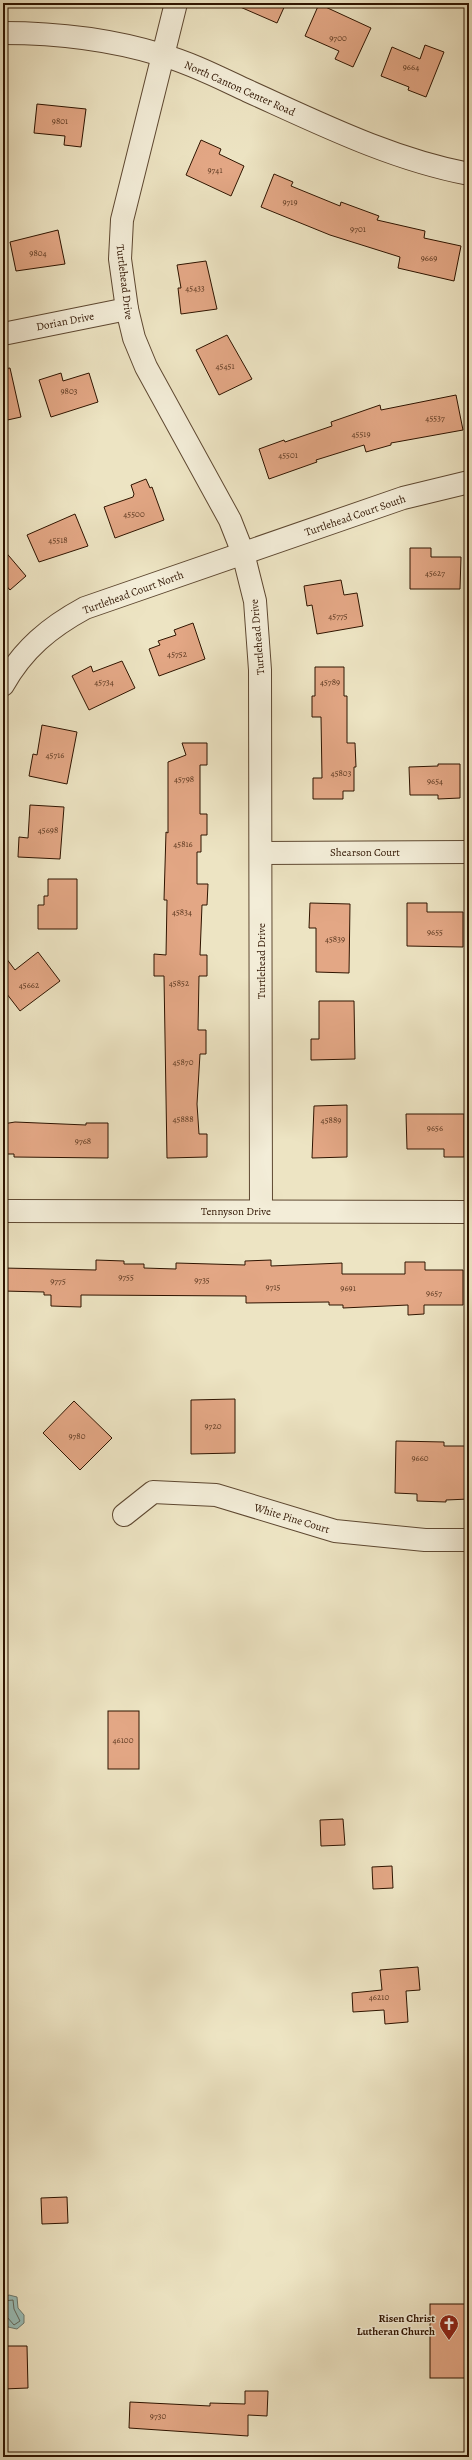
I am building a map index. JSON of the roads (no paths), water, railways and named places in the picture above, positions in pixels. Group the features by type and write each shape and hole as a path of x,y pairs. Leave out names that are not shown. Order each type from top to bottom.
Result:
{"street":[{"name":"Turtlehead Drive","path":"176,3 122,220 120,259 127,308 134,338 146,367 230,520 243,553 255,601 260,670 261,1211"},
{"name":"North Canton Center Road","path":"3,33 56,35 110,42 163,55 211,74 368,145 440,168 469,174"},
{"name":"Dorian Drive","path":"3,334 127,308"},
{"name":"Turtlehead Court South","path":"243,553 403,498 469,482"},
{"name":"Turtlehead Court North","path":"3,685 20,658 33,644 57,623 85,608 243,553"},
{"name":"Shearson Court","path":"261,853 469,852"},
{"name":"Tennyson Drive","path":"3,1211 469,1212"},
{"name":"White Pine Court","path":"124,1515 153,1492 216,1495 335,1531 425,1540 469,1540"}],"water":[{"path":"9,2295 17,2297 18,2308 24,2315 24,2323 17,2329 8,2327 3,2319 3,2298"}],"place":[{"name":"Risen Christ Lutheran Church","path":"449,2341"}]}
